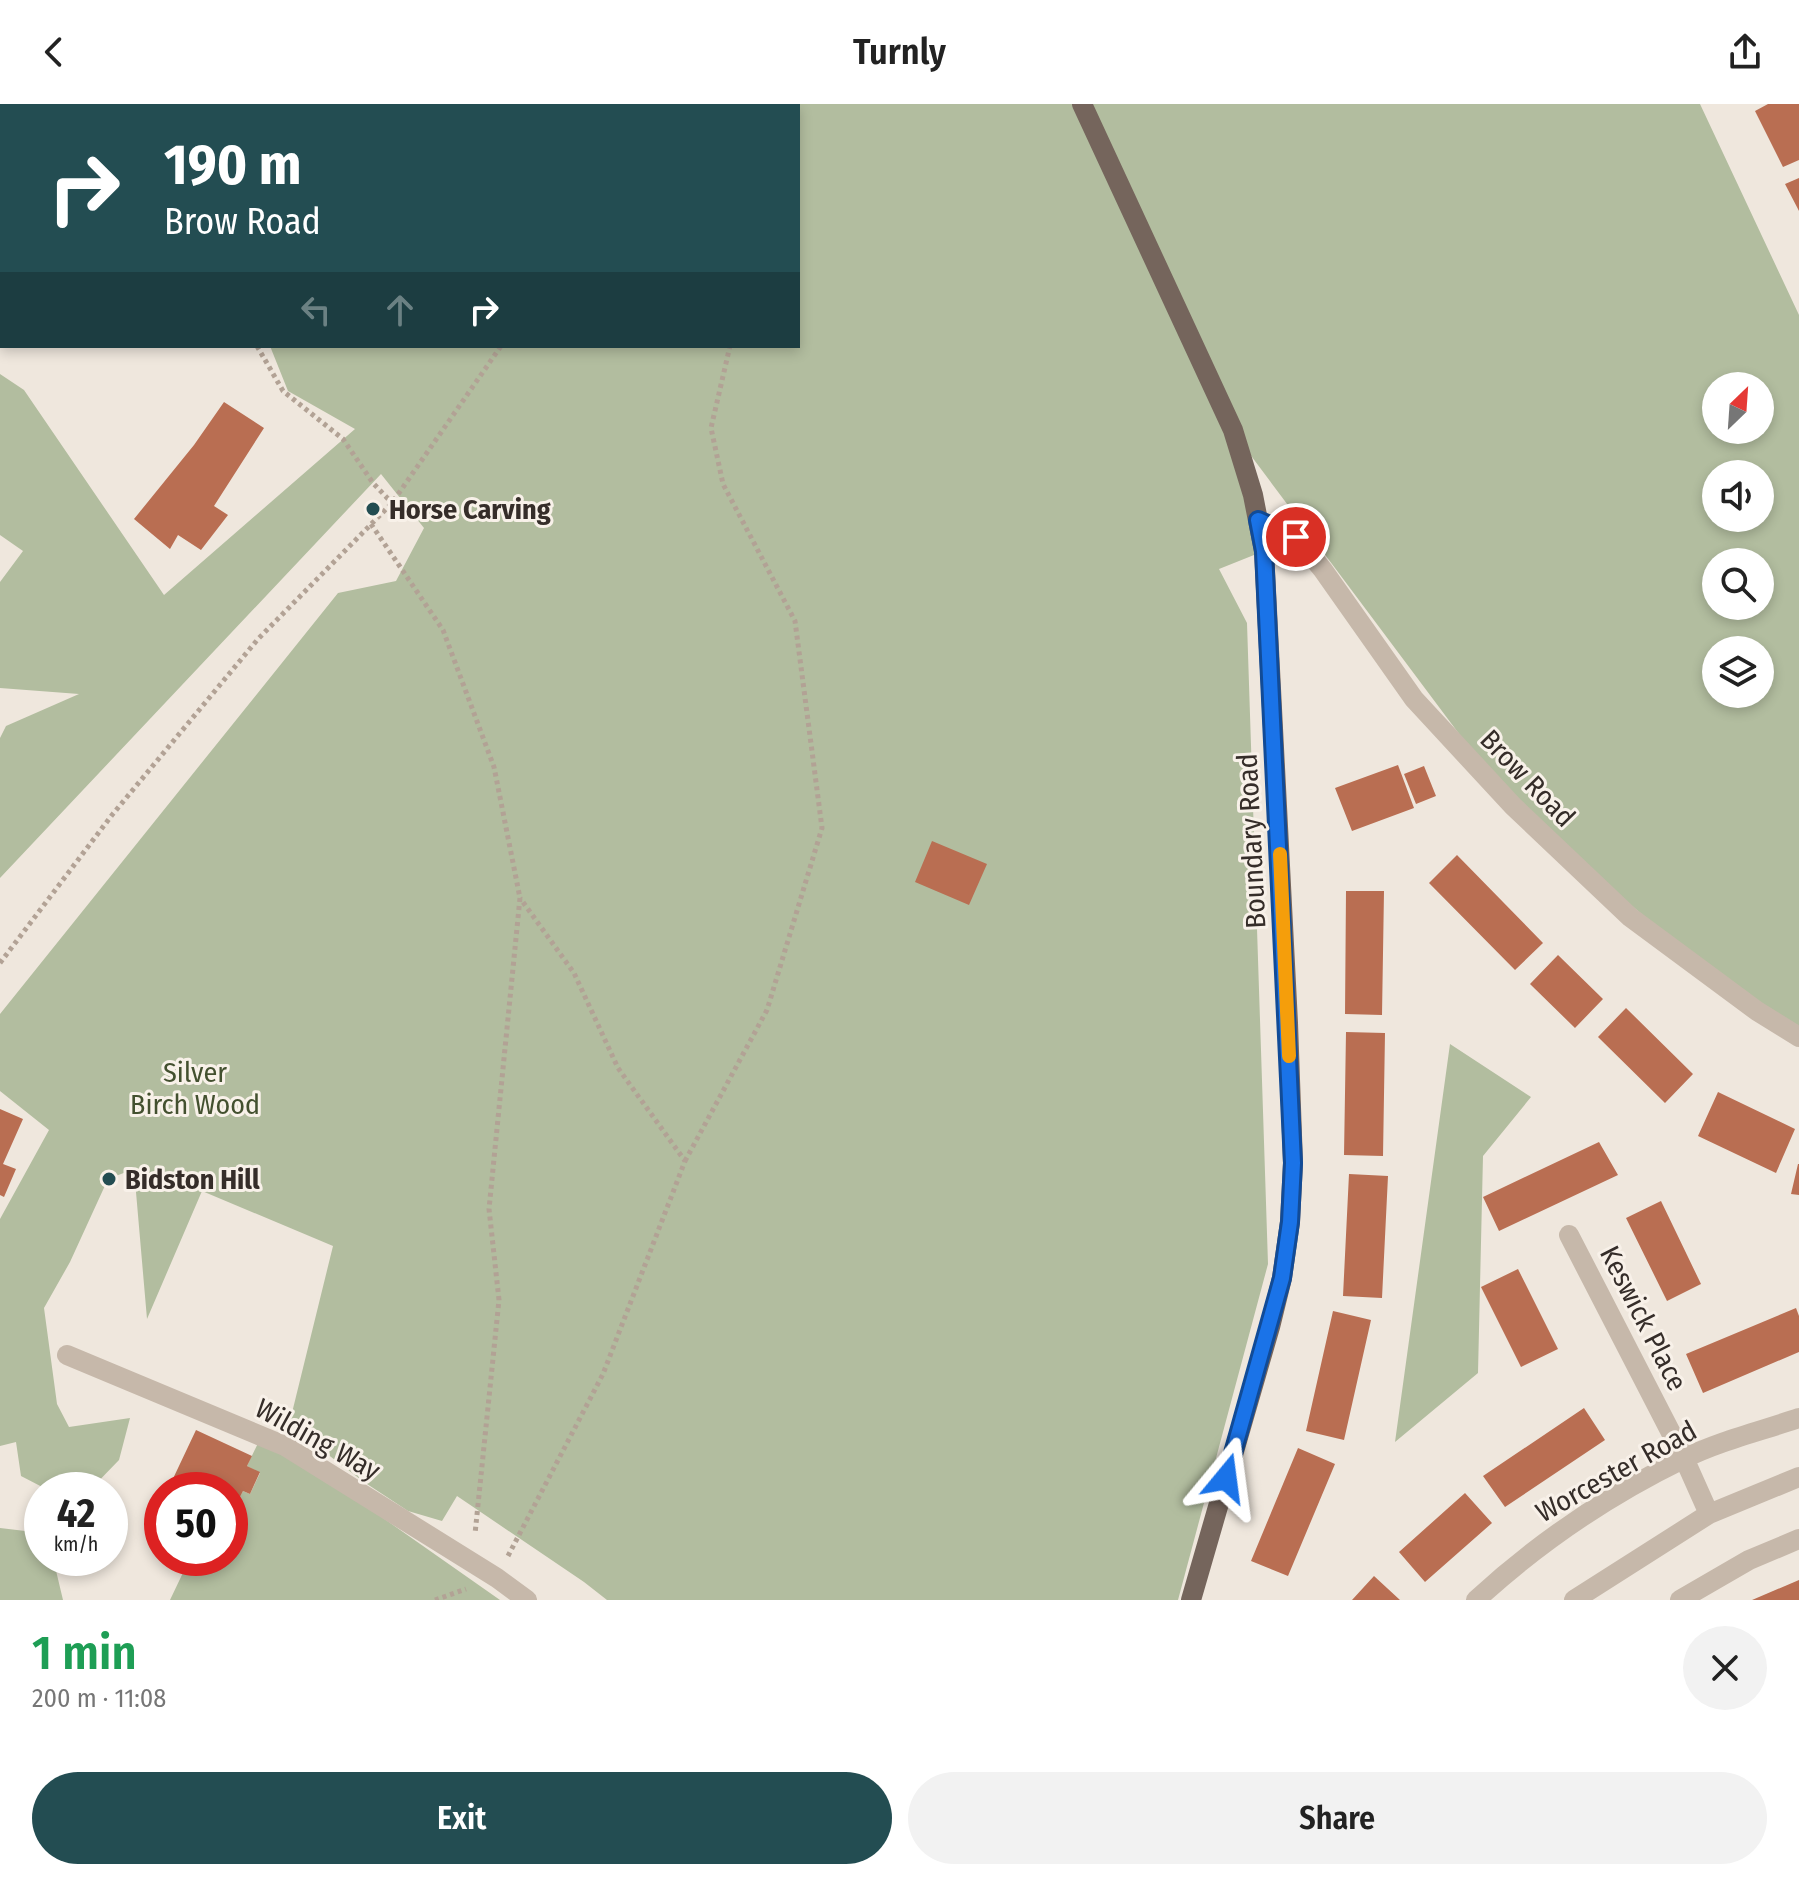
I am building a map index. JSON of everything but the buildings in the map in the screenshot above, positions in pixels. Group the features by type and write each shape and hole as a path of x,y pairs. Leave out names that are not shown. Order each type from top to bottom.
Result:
{"main road":[{"name":"Boundary Road","path":"1082,104 1233,430 1264,551 1287,1008 1293,1163 1290,1222 1282,1278 1270,1327 1191,1600"}],"street":[{"name":"Brow Road","path":"1258,520 1296,537 1414,699 1513,806 1630,917 1757,1011 1799,1037"},
{"name":"Keswick Place","path":"1569,1235 1684,1458 1709,1514"},
{"name":"Wilding Way","path":"67,1355 285,1446 497,1578 527,1600"},
{"name":"Worcester Road","path":"1476,1600 1544,1542 1580,1517 1684,1458 1799,1418"},
{"path":"1574,1600 1709,1514 1799,1477"},
{"path":"1680,1600 1749,1560 1799,1539"}],"path":[{"path":"258,348 283,391 343,439 373,483 392,503"},
{"path":"0,963 112,815 248,650 392,503 500,348"},
{"path":"497,1578 603,1374 685,1161 767,1010 822,828 795,621 723,484 711,428 730,348"},
{"path":"371,524 443,630 494,767 520,898 489,1209 499,1300 472,1563"},
{"path":"520,898 574,973 618,1068 685,1161"}],"green space":[{"name":"Silver Birch Wood","path":"800,104 1700,104 1799,315 1799,1037 1757,1011 1513,806 1234,433 1264,551 1219,569 1247,623 1268,1264 1178,1600 607,1600 457,1496 442,1521 408,1511 289,1425 333,1246 202,1191 147,1319 134,1169 108,1179 70,1262 44,1308 57,1404 69,1427 130,1418 119,1460 107,1472 24,1472 24,1478 21,1476 16,1442 0,1446 0,1219 49,1130 0,1091 0,1014 338,593 396,581 424,528 381,474 0,878 0,738 6,726 79,694 0,688 0,582 23,551 0,535 0,374 24,390 164,595 355,429 288,391 271,348 800,348"},
{"path":"1450,1044 1531,1097 1483,1156 1478,1373 1395,1442"},
{"path":"260,1439 376,1513 500,1600 170,1600 181,1576 248,1576 248,1493 260,1473 247,1466"},
{"path":"0,1528 24,1531 24,1576 57,1576 63,1600 0,1600"}],"slow traffic":[{"path":"1280,854 1289,1056"}],"place":[{"name":"Horse Carving","path":"373,509"},
{"name":"Bidston Hill","path":"109,1179"}],"route":[{"path":"1226,1478 1270,1327 1282,1278 1290,1222 1293,1163 1287,995 1264,551 1258,520 1296,537"}]}
